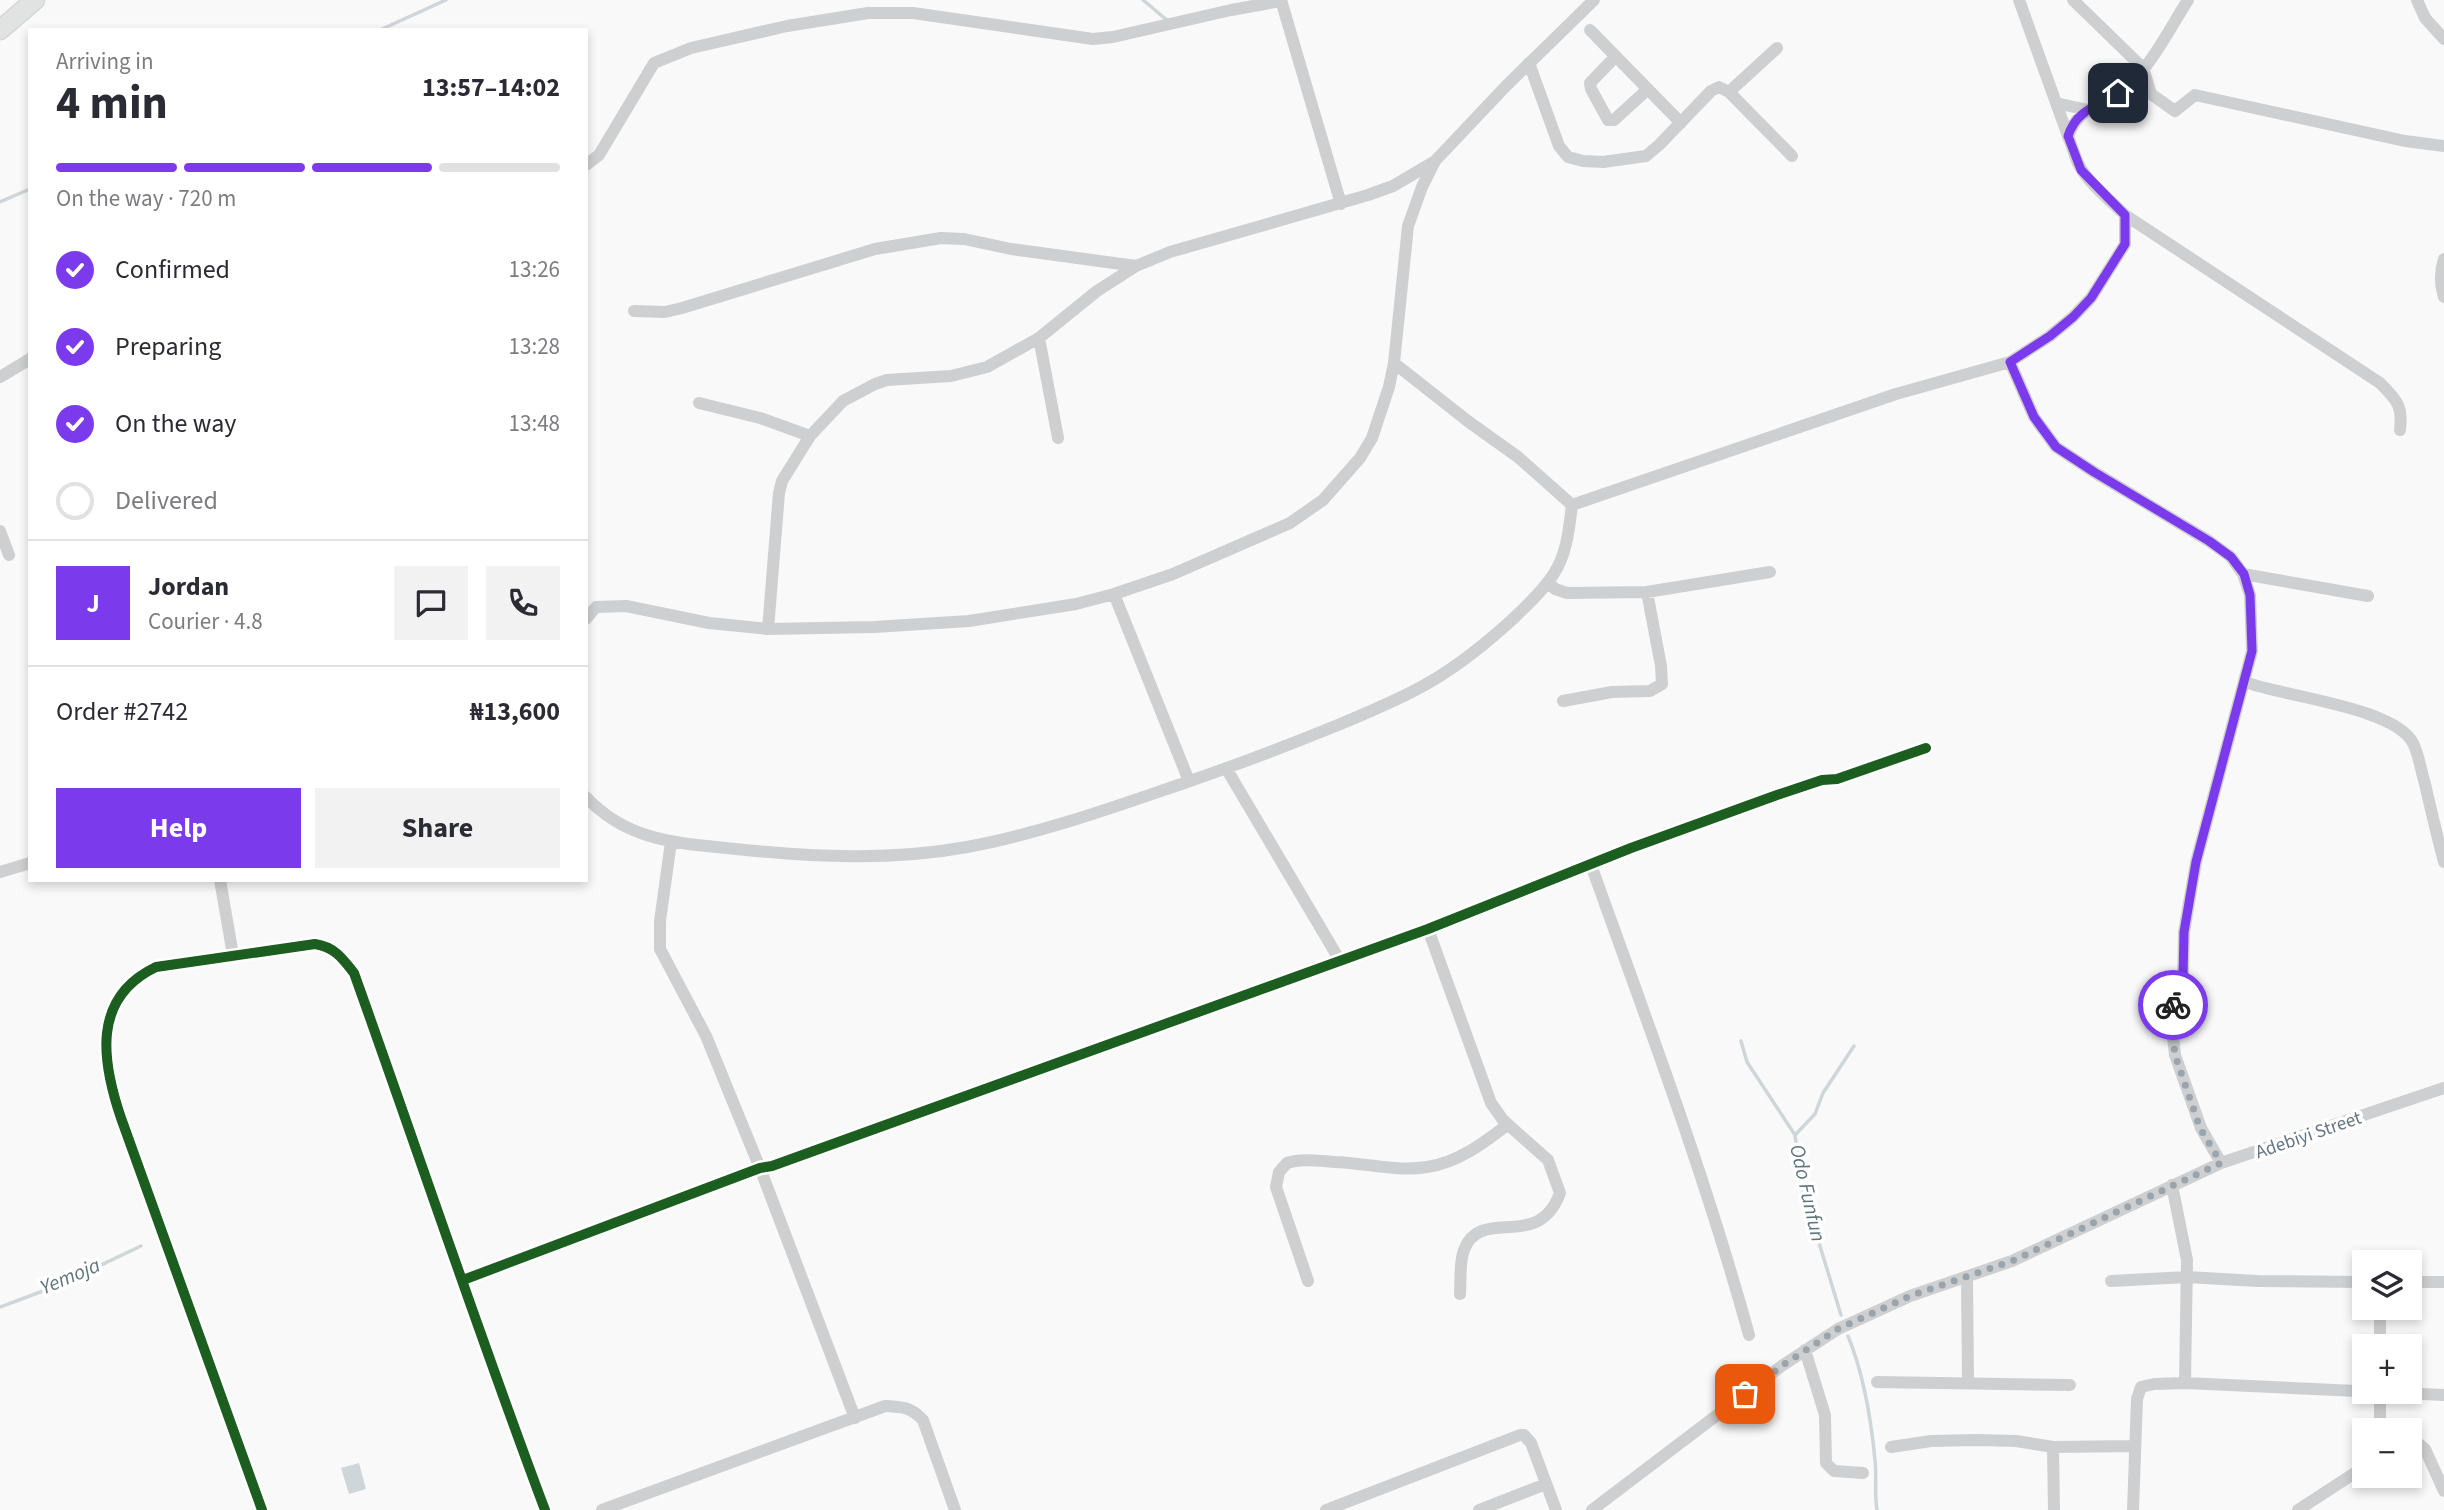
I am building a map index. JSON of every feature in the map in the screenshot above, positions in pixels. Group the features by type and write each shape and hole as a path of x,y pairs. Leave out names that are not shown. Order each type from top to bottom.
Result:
{"highway":[{"path":"0,30 35,0"}],"street":[{"path":"768,629 782,481 810,436 843,401 887,380 968,373 987,367 1040,338 1097,291 1136,266 1170,252 1341,204 1393,186 1435,161 1594,0"},
{"path":"2019,0 2081,170 2125,215 2380,383 2400,407 2400,430"},
{"path":"2073,0 2143,68 2151,94 2175,111 2195,95 2405,141 2444,146"},
{"path":"2068,136 2071,125 2079,116 2132,82 2188,0"},
{"path":"2417,0 2425,18 2444,39"},
{"path":"588,163 599,155 654,63 691,48 787,26 868,13 926,15 1069,37 1093,38 1134,33 1281,1 1341,204"},
{"path":"1590,30 1681,123"},
{"path":"1729,92 1777,48"},
{"path":"1616,56 1590,83 1608,120 1614,120 1648,89"},
{"path":"1529,63 1559,146 1569,157 1603,162 1646,156 1714,88 1729,92 1793,156"},
{"path":"2056,103 2088,110"},
{"path":"591,602 626,606 709,623 768,629 954,622 1076,604 1114,594 1172,574 1290,523 1323,500 1360,458 1372,438 1394,363 1409,226 1422,187 1435,161"},
{"path":"1572,505 1896,394 2010,362 2057,330 2091,298 2125,244 2125,215"},
{"path":"634,312 673,310 875,249 941,238 964,239 1011,249 1136,266"},
{"path":"2444,260 2444,296"},
{"path":"1040,338 1059,438"},
{"path":"0,377 28,360"},
{"path":"2010,362 2034,417 2056,447 2231,557 2244,574 2250,595 2253,634 2245,682 2193,875 2183,939 2183,977 2177,988 2171,1020 2175,1055 2200,1128 2221,1163"},
{"path":"1394,363 1518,457 1572,505"},
{"path":"699,403 760,418 810,436"},
{"path":"588,799 616,822 640,834 671,842 795,856 915,854 967,847 1034,832 1226,768 1375,709 1429,683 1493,637 1548,582 1562,560 1572,505"},
{"path":"0,531 9,555"},
{"path":"1548,582 1555,589 1567,593 1647,592 1770,572"},
{"path":"2244,574 2368,596"},
{"path":"1563,701 1612,692 1650,691 1662,684 1647,592"},
{"path":"1114,594 1189,781"},
{"path":"2245,682 2371,713 2398,726 2406,733 2414,745 2444,862"},
{"path":"463,1280 760,1168 772,1166 1428,929 1631,848 1805,785 1837,779 1926,748"},
{"path":"1226,768 1339,960"},
{"path":"671,842 660,921 660,949 697,1016 760,1168 855,1418"},
{"path":"0,872 28,864"},
{"path":"1591,865 1723,1239 1749,1335"},
{"path":"220,882 233,955"},
{"path":"1428,929 1491,1103 1507,1125 1548,1160 1560,1193 1552,1210 1537,1223 1516,1228 1484,1229 1471,1238 1461,1259 1460,1294"},
{"path":"262,1510 109,1084 106,1034 119,1000 141,974 156,967 316,944 326,945 339,954 354,973 463,1280 492,1370 545,1510"},
{"name":"Adebiyi Street","path":"1592,1510 1805,1350 1838,1329 1910,1296 2012,1261 2221,1163 2444,1088"},
{"path":"1308,1281 1276,1187 1279,1172 1286,1163 1298,1161 1425,1168 1450,1161 1470,1151 1507,1125"},
{"path":"2172,1185 2187,1260 2185,1383"},
{"path":"1967,1277 1968,1383"},
{"path":"2111,1281 2187,1277 2352,1282"},
{"path":"2422,1282 2444,1282"},
{"path":"1805,1350 1825,1415 1826,1463 1834,1471 1863,1473"},
{"path":"1877,1382 2070,1385"},
{"path":"2133,1510 2137,1399 2141,1387 2185,1383 2352,1391"},
{"path":"2422,1394 2444,1395"},
{"path":"602,1510 886,1406 915,1411 923,1420 955,1510"},
{"path":"1326,1510 1520,1435 1524,1435 1531,1443 1556,1510"},
{"path":"1891,1447 1931,1441 1977,1440 2016,1441 2053,1447 2134,1446"},
{"path":"2422,1446 2444,1491"},
{"path":"2053,1447 2054,1510"},
{"path":"2298,1510 2352,1475"},
{"path":"1479,1510 1546,1484"}],"shaded area":[{"path":"359,1463 366,1489 349,1494 341,1468"}],"waterway":[{"path":"384,28 446,0"},
{"path":"1143,0 1168,21"},
{"path":"0,202 28,190"},
{"name":"Odo Funfun","path":"1741,1041 1747,1062 1795,1135 1802,1187 1841,1315"},
{"path":"1795,1135 1815,1114 1823,1093 1854,1046"},
{"name":"Yemoja","path":"0,1307 59,1285 141,1246"},
{"name":"Odo Funfun","path":"1848,1336 1863,1381 1869,1413 1876,1466 1877,1510"}],"cycle path":[{"path":"463,1280 760,1168 772,1166 1428,929 1631,848 1777,795 1822,780 1837,779 1926,748"},
{"path":"262,1510 114,1097 109,1075 107,1033 111,1014 120,996 135,980 156,967 315,944 333,951 354,973 545,1510"}],"way so far":[{"path":"1745,1394 1838,1329 1910,1296 2012,1261 2221,1163 2200,1128 2175,1055 2171,1034 2173,1005"}],"route":[{"path":"2118,93 2079,116 2071,125 2068,136 2081,170 2125,215 2125,244 2103,282 2083,308 2050,336 2010,362 2034,417 2056,447 2231,557 2244,574 2250,595 2252,651 2187,902 2182,947 2183,977 2173,1005"}]}
